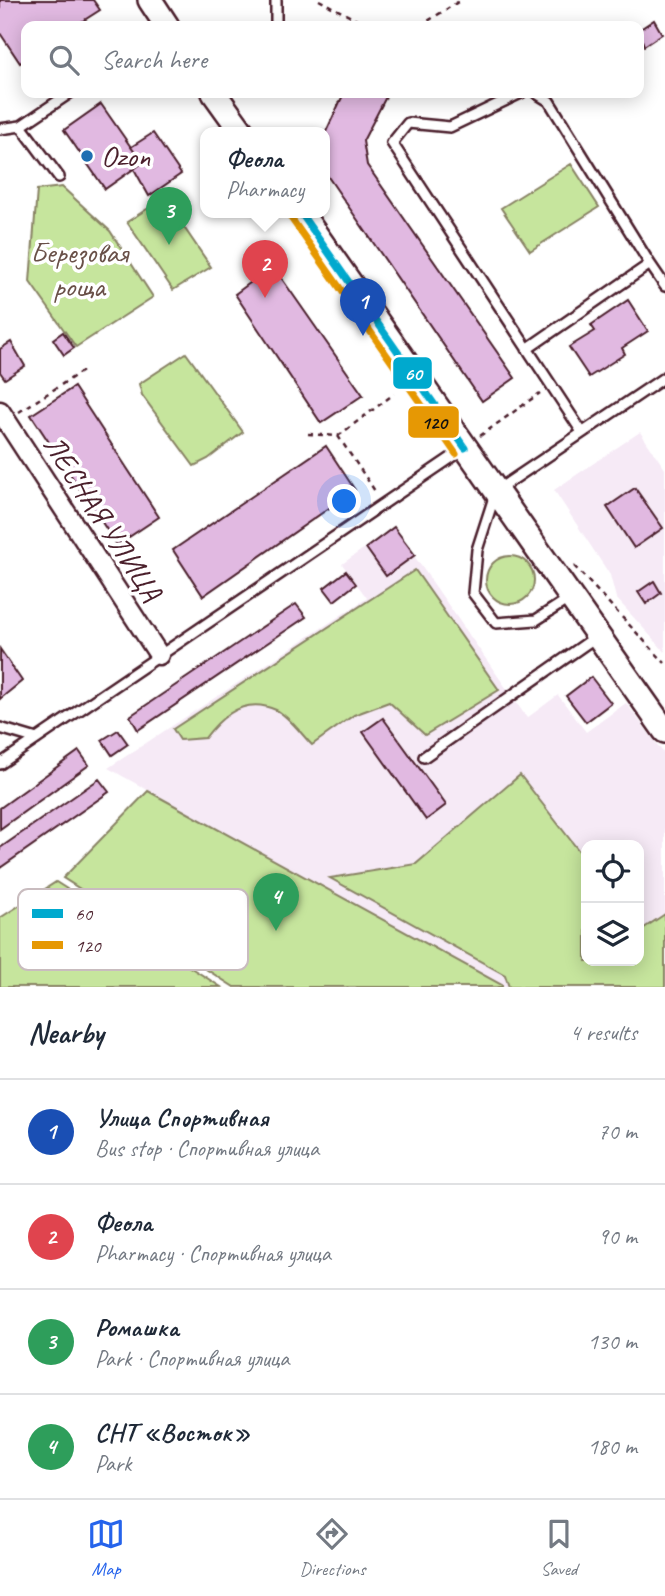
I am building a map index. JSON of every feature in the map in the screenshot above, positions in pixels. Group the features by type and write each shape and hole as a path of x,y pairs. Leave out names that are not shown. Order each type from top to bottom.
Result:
{"street":[{"path":"150,0 164,21"},
{"path":"218,98 238,127"},
{"path":"304,218 472,443 496,491 665,731"},
{"name":"ЛЕСНАЯ УЛИЦА","path":"3,415 159,655"}],"lane":[{"path":"276,0 276,21"},
{"path":"0,129 21,127 63,98"},
{"path":"511,98 450,127 408,123 392,143 582,432"},
{"path":"544,98 549,101 665,286"},
{"path":"21,127 59,177"},
{"path":"527,349 650,264"},
{"path":"572,597 536,620 496,623 473,593 477,550 496,491 665,377"},
{"path":"0,764 472,443"},
{"path":"424,757 597,636"},
{"path":"0,727 37,739"}],"path":[{"path":"319,0 359,21"},
{"path":"428,21 461,0"},
{"path":"3,415 84,370"},
{"path":"472,443 552,385"},
{"path":"308,434 338,436 394,394"},
{"path":"338,436 383,503"},
{"path":"571,562 665,663"}],"shaded area":[{"path":"640,432 665,469 665,652 616,598 610,575 554,490"},
{"path":"394,527 527,718 558,695 586,732 626,703 665,755 665,987 502,987 108,768 367,598 342,564"}],"green space":[{"path":"571,164 599,207 530,251 501,208"},
{"name":"Березовая роща","path":"62,187 110,231 153,297 76,347 30,282 37,190"},
{"path":"164,198 211,267 173,290 127,222"},
{"path":"186,353 243,432 208,459 194,466 142,395 139,384"},
{"path":"510,556 527,563 534,580 527,597 510,604 493,597 486,580 493,563"},
{"path":"415,570 499,690 425,735 389,702 354,715 312,745 281,713 255,705 227,715 205,738 180,740 173,729"},
{"path":"520,775 581,854 581,966 644,966 644,928 665,914 665,987 509,987 505,975 330,878 416,864"},
{"path":"148,791 502,987 234,987 207,970 248,970 248,889 80,889 63,878"},
{"path":"56,882 67,889 45,889"},
{"path":"18,906 18,970 194,970 221,987 0,987 0,918"}],"building":[{"path":"0,0 93,0 100,10 83,21 21,21 20,63 0,33"},
{"path":"654,20 662,34 644,46 644,27"},
{"path":"342,98 385,98 363,141 367,165 515,378 482,401 330,180 328,127"},
{"path":"101,104 142,163 105,189 64,130"},
{"path":"153,133 181,174 149,196 134,169 142,163 131,147"},
{"path":"273,266 363,395 321,423 235,294"},
{"path":"628,300 648,331 622,348 625,354 589,377 569,347 595,331 591,325"},
{"path":"63,332 74,348 64,355 53,339"},
{"path":"11,342 25,366 5,379 0,372 0,349"},
{"path":"74,387 159,517 117,545 31,415"},
{"path":"326,446 355,490 203,596 173,550"},
{"path":"635,488 663,528 634,548 607,507"},
{"path":"394,527 415,555 386,576 366,548"},
{"path":"346,571 356,584 334,601 324,588"},
{"path":"654,581 661,593 646,604 638,592"},
{"path":"296,604 306,617 138,730 130,716"},
{"path":"0,649 22,681 0,699"},
{"path":"591,677 611,703 586,722 566,696"},
{"path":"383,718 446,805 426,820 363,732"},
{"path":"118,730 128,744 112,755 102,740"},
{"path":"79,751 89,765 0,829 0,808"},
{"path":"99,779 109,792 0,868 0,848"}],"transit line":[{"name":"120","path":"291,218 456,454"},
{"name":"60","path":"304,218 465,448"}],"place":[{"name":"Ozon","path":"87,156"},
{"name":"Ромашка","path":"169,245"},
{"name":"Феола","path":"265,298"},
{"name":"Улица Спортивная","path":"363,336"},
{"name":"СНТ «Восток»","path":"276,931"}]}
